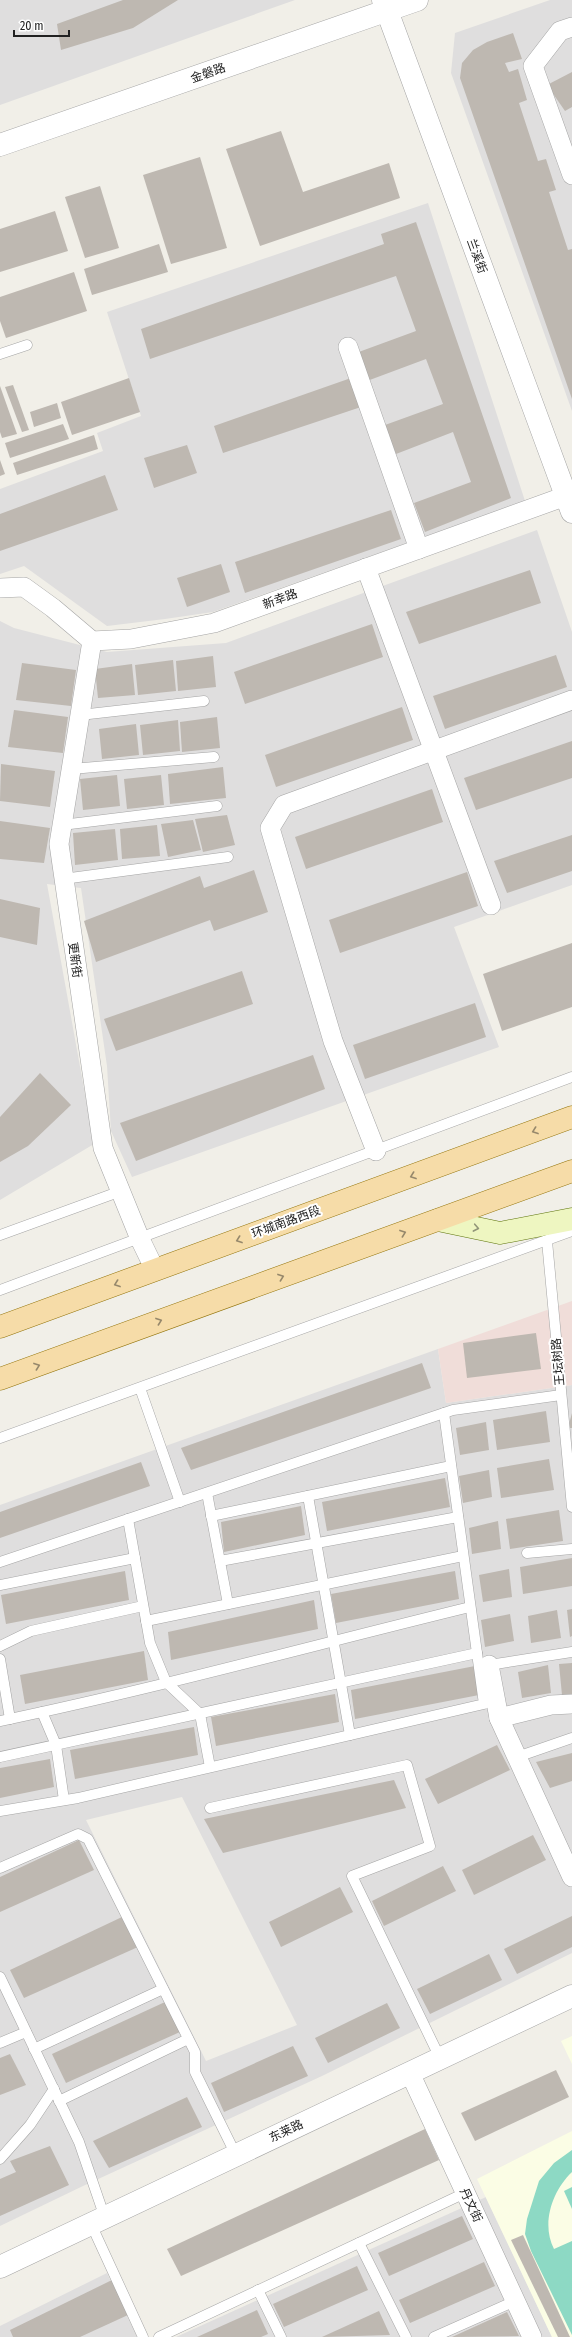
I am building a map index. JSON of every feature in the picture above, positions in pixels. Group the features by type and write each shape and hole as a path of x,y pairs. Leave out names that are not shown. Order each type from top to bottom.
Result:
{"main road":[{"name":"环城南路西段","path":"0,1327 572,1117"},
{"path":"0,1379 572,1171"},
{"path":"438,1220 500,1232 572,1219"}],"street":[{"name":"金磐路","path":"0,145 385,5 417,0"},
{"name":"兰溪街","path":"385,5 569,504"},
{"path":"572,26 560,31 533,66 572,175"},
{"path":"348,347 419,548"},
{"name":"新幸路","path":"92,641 131,639 214,622 419,548 569,504"},
{"path":"366,568 491,905"},
{"path":"0,588 24,587 53,608 92,641"},
{"name":"更新街","path":"92,641 59,844 103,1148 140,1239 155,1270"},
{"path":"376,1151 333,1041 270,828 284,805 572,700"},
{"path":"483,1659 499,1718 572,1877"},
{"path":"499,1718 551,1705 572,1704"},
{"name":"东莱路","path":"0,2267 572,1996"},
{"name":"丹文街","path":"410,2073 532,2337"}],"lane":[{"path":"0,354 27,345"},
{"path":"80,715 204,701"},
{"path":"71,769 214,757"},
{"path":"62,825 218,806"},
{"path":"63,878 228,857"},
{"path":"0,1290 572,1077"},
{"path":"0,1235 121,1191"},
{"path":"0,1438 572,1231"},
{"name":"王坛树路","path":"547,1241 572,1507"},
{"path":"140,1388 180,1502"},
{"path":"0,1562 453,1410 561,1395"},
{"path":"0,1811 64,1800 210,1768 484,1704 483,1659 470,1607 444,1413"},
{"path":"211,1516 451,1466"},
{"path":"207,1493 228,1604"},
{"path":"308,1496 350,1735"},
{"path":"220,1561 458,1517"},
{"path":"128,1519 150,1643 166,1682 200,1714 210,1768"},
{"path":"527,1553 572,1549"},
{"path":"146,1621 463,1556"},
{"path":"0,1585 135,1558"},
{"path":"0,1646 31,1632 143,1606"},
{"path":"0,1659 5,1720 102,1700 166,1682 470,1607"},
{"path":"0,1757 341,1683 483,1659 572,1652"},
{"path":"42,1712 56,1745 64,1800"},
{"path":"517,1757 572,1738"},
{"path":"210,1808 407,1765 430,1846 352,1876 440,2058"},
{"path":"0,1868 78,1834 88,1839 195,2052 194,2072 236,2155"},
{"path":"0,1978 79,2142 98,2221 143,2337"},
{"path":"34,2049 163,1989"},
{"path":"0,2044 26,2032"},
{"path":"59,2100 188,2039"},
{"path":"0,2159 30,2125 54,2089"},
{"path":"159,2337 465,2193"},
{"path":"359,2243 406,2337"},
{"path":"258,2290 281,2337"},
{"path":"434,2337 515,2300"}],"shaded area":[{"path":"0,0 295,0 0,105"},
{"path":"550,0 572,0 572,411 451,73 455,33"},
{"path":"428,203 525,501 213,612 165,619 107,626 24,566 0,574 0,489 103,451 97,433 141,416 107,312"},
{"path":"537,530 572,632 572,885 454,927 499,1047 132,1177 111,1131 107,1066 81,888 47,884 94,1144 0,1200 0,621 14,628 107,652 226,643"},
{"path":"572,1301 572,1385 446,1403 438,1349"},
{"path":"438,1349 446,1403 572,1385 572,1953 322,2076 83,2186 0,2226 0,1505","holes":["182,1797 297,2025 206,2061 86,1820"]},
{"path":"572,2036 572,2064 561,2041"},
{"path":"572,2131 572,2337 552,2337 477,2179"},
{"path":"486,2197 552,2337 176,2337"},
{"path":"107,2273 137,2337 0,2337 0,2326"}],"green space":[{"path":"572,2150 572,2172 565,2180 554,2198 549,2219 549,2229 550,2239 554,2249 572,2241 572,2335 531,2251 525,2234 527,2219 539,2181 554,2163"},
{"path":"572,2187 572,2209 564,2191"}],"building":[{"path":"123,0 178,0 133,28 61,50 57,24"},
{"path":"513,33 522,59 505,63 509,72 518,69 527,100 519,103 538,161 546,159 556,190 549,192 568,250 572,249 572,399 460,78 462,63 473,50 487,42"},
{"path":"572,72 572,107 565,111 547,85"},
{"path":"281,131 303,192 389,163 400,198 260,246 226,149"},
{"path":"200,157 227,248 171,264 143,175"},
{"path":"100,186 119,248 85,258 65,197"},
{"path":"55,211 68,251 0,272 0,229"},
{"path":"416,222 511,498 425,532 414,503 471,482 453,432 396,454 385,425 443,404 426,359 367,381 356,353 416,331 396,276 150,359 141,329 384,244 381,234"},
{"path":"159,244 168,272 92,295 84,269"},
{"path":"74,272 87,311 6,338 0,321 0,297"},
{"path":"129,378 140,412 72,435 61,402"},
{"path":"351,378 361,407 223,453 214,426"},
{"path":"13,385 29,430 22,432 5,387"},
{"path":"0,386 17,434 2,438 0,432"},
{"path":"57,403 61,418 34,427 30,412"},
{"path":"63,424 69,439 10,458 5,443"},
{"path":"94,435 98,449 17,475 13,463"},
{"path":"187,445 197,473 154,488 144,458"},
{"path":"0,460 5,474 0,476"},
{"path":"105,475 118,510 0,551 0,514"},
{"path":"391,510 401,539 245,593 235,562"},
{"path":"221,564 230,592 187,607 177,578"},
{"path":"530,570 541,603 419,644 406,612"},
{"path":"372,624 383,657 245,704 234,672"},
{"path":"556,655 567,687 445,729 433,696"},
{"path":"213,656 216,687 178,691 176,661"},
{"path":"173,660 176,691 138,695 135,665"},
{"path":"22,663 76,670 71,706 16,700"},
{"path":"132,664 135,695 98,698 95,669"},
{"path":"402,707 413,740 276,787 265,755"},
{"path":"14,710 68,717 63,753 8,747"},
{"path":"217,717 220,748 182,752 180,722"},
{"path":"178,720 180,751 143,755 140,725"},
{"path":"136,724 139,755 102,759 99,729"},
{"path":"572,741 572,778 476,810 464,778"},
{"path":"1,764 55,771 50,807 0,801"},
{"path":"223,767 226,798 170,804 168,774"},
{"path":"117,775 120,806 83,810 80,779"},
{"path":"161,775 164,805 127,809 124,779"},
{"path":"432,789 443,822 306,869 295,837"},
{"path":"227,815 235,845 203,852 195,819"},
{"path":"193,820 201,850 168,857 161,824"},
{"path":"0,821 50,828 44,863 0,859"},
{"path":"157,825 160,856 122,859 120,829"},
{"path":"115,829 118,860 75,865 73,833"},
{"path":"572,835 572,871 507,893 494,861"},
{"path":"254,870 268,912 214,931 210,920 96,962 84,921 200,876 204,888"},
{"path":"467,872 478,906 340,953 329,920"},
{"path":"0,899 40,908 37,945 0,937"},
{"path":"572,943 572,1007 502,1031 483,974"},
{"path":"242,971 253,1004 116,1051 104,1019"},
{"path":"475,1003 486,1037 365,1079 353,1045"},
{"path":"313,1055 325,1089 136,1161 120,1123"},
{"path":"40,1073 71,1105 28,1146 0,1162 0,1117"},
{"path":"536,1333 541,1369 467,1378 463,1343"},
{"path":"422,1363 431,1388 191,1470 181,1448"},
{"path":"546,1411 550,1442 497,1450 493,1420"},
{"path":"572,1413 572,1428 568,1428"},
{"path":"486,1422 489,1450 460,1455 456,1428"},
{"path":"549,1459 554,1490 501,1498 497,1468"},
{"path":"141,1462 150,1486 0,1538 0,1512"},
{"path":"489,1470 492,1497 463,1503 459,1476"},
{"path":"445,1478 450,1507 327,1531 322,1502"},
{"path":"301,1506 305,1535 224,1552 221,1522"},
{"path":"559,1510 563,1541 510,1549 506,1519"},
{"path":"498,1521 501,1549 472,1554 469,1528"},
{"path":"572,1558 572,1586 523,1594 520,1567"},
{"path":"509,1569 512,1597 483,1602 479,1575"},
{"path":"125,1571 129,1600 6,1624 1,1595"},
{"path":"455,1571 459,1599 336,1623 331,1594"},
{"path":"314,1600 318,1629 171,1660 168,1632"},
{"path":"572,1609 572,1636 570,1637 567,1610"},
{"path":"557,1610 561,1638 531,1643 528,1616"},
{"path":"510,1614 514,1641 485,1647 481,1620"},
{"path":"144,1651 148,1680 25,1704 20,1675"},
{"path":"572,1663 572,1694 562,1695 559,1664"},
{"path":"548,1665 551,1693 522,1698 518,1672"},
{"path":"475,1666 479,1695 355,1719 351,1690"},
{"path":"335,1694 339,1722 216,1746 211,1717"},
{"path":"194,1727 198,1755 75,1779 70,1750"},
{"path":"497,1745 510,1770 438,1804 425,1779"},
{"path":"572,1753 572,1781 550,1788 536,1762"},
{"path":"50,1759 54,1787 0,1798 0,1768"},
{"path":"394,1780 406,1808 223,1853 204,1819"},
{"path":"533,1835 546,1860 474,1895 462,1870"},
{"path":"79,1840 94,1870 0,1912 0,1877"},
{"path":"443,1866 456,1891 384,1926 372,1901"},
{"path":"340,1887 353,1912 281,1947 269,1922"},
{"path":"572,1916 572,1947 517,1974 504,1949"},
{"path":"122,1917 138,1947 24,1998 10,1970"},
{"path":"489,1954 502,1980 430,2014 417,1989"},
{"path":"165,2002 180,2032 66,2083 52,2054"},
{"path":"387,2003 400,2028 328,2063 315,2038"},
{"path":"293,2046 308,2076 224,2112 211,2083"},
{"path":"10,2054 26,2085 0,2095 0,2058"},
{"path":"556,2070 569,2097 475,2141 461,2113"},
{"path":"187,2097 202,2127 109,2168 93,2141"},
{"path":"425,2129 439,2160 181,2276 167,2249"},
{"path":"50,2146 69,2185 0,2216 0,2179 16,2172 10,2161"},
{"path":"462,2216 473,2239 389,2276 378,2253"},
{"path":"523,2235 570,2337 558,2337 511,2240"},
{"path":"484,2262 495,2286 410,2323 399,2300"},
{"path":"357,2266 368,2290 284,2327 273,2304"},
{"path":"112,2280 128,2315 80,2337 13,2337 10,2330"},
{"path":"257,2310 268,2334 261,2337 197,2337"},
{"path":"379,2311 390,2335 322,2337"},
{"path":"507,2312 519,2336 452,2337"}]}
